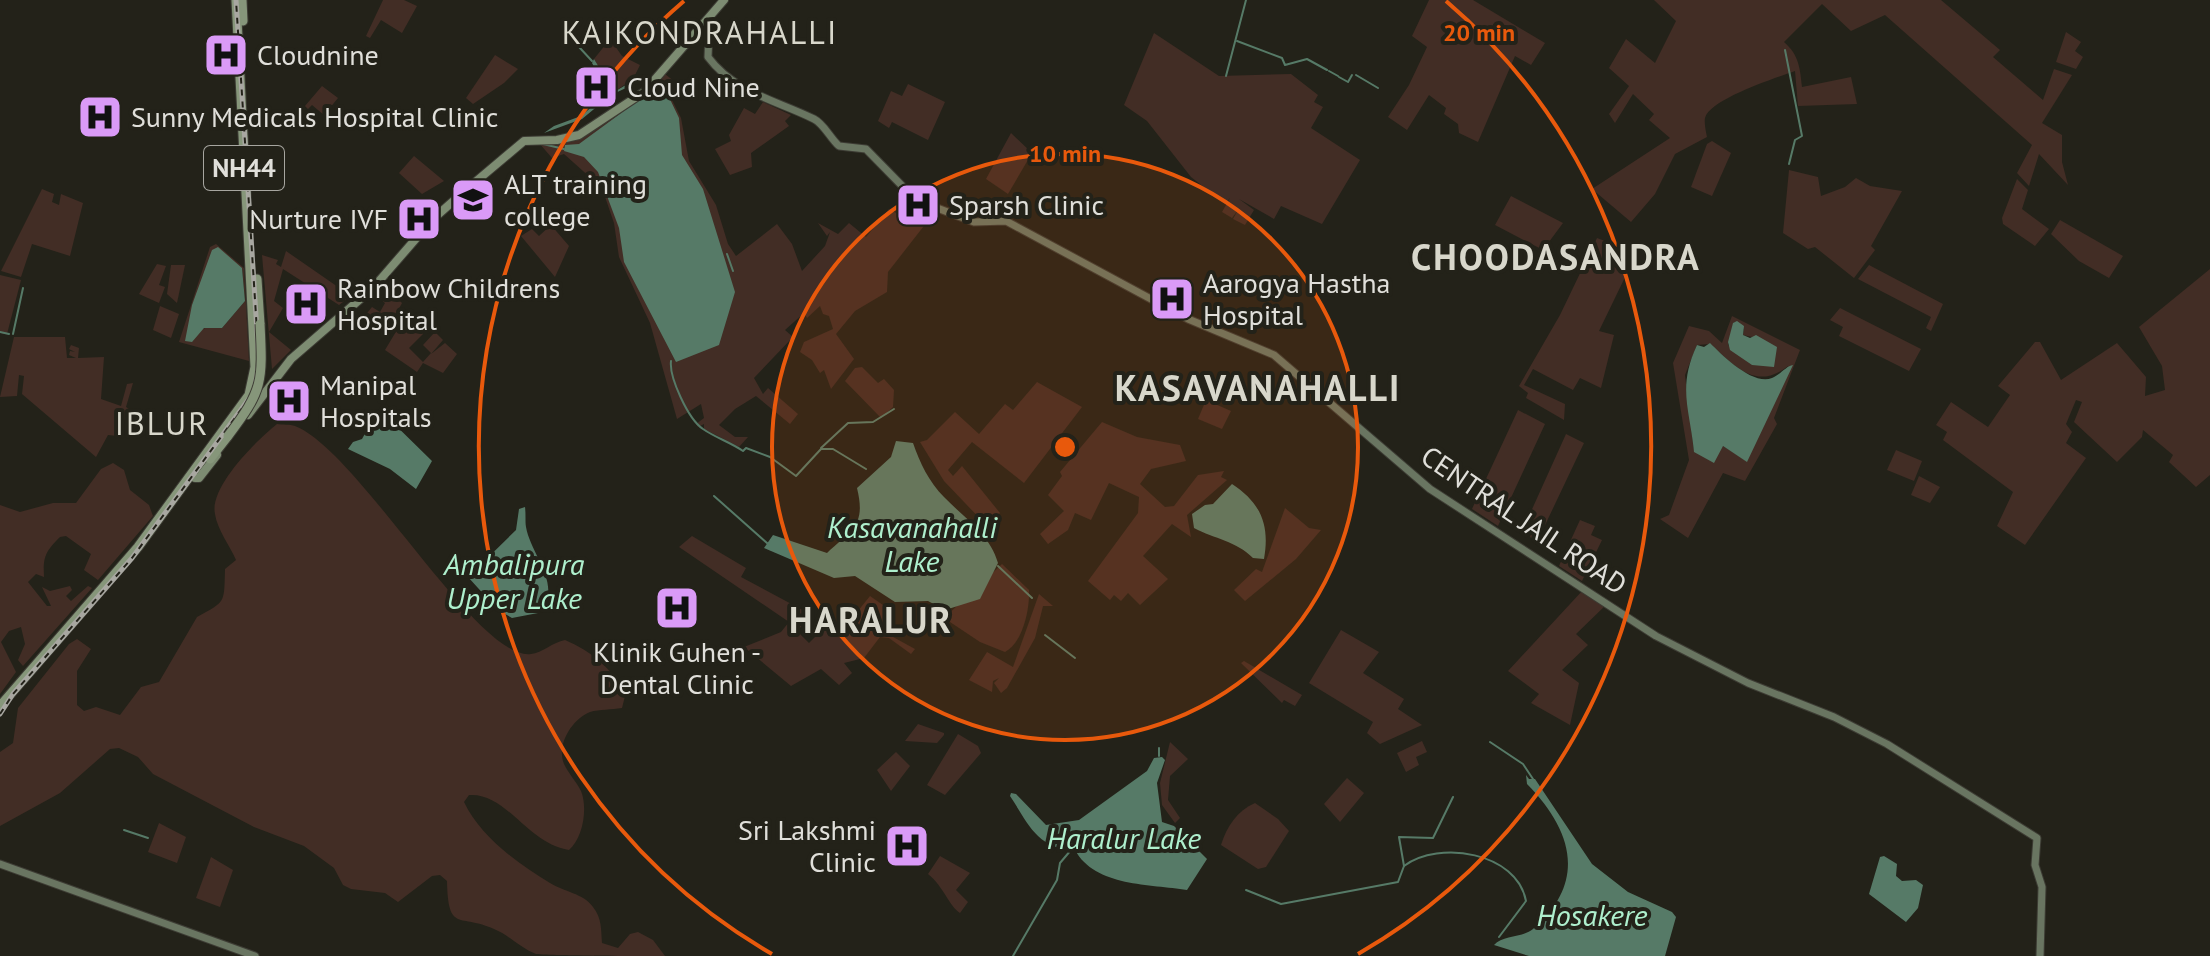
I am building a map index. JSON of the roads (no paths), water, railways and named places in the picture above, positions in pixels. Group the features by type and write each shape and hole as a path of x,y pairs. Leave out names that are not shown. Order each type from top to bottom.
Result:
{"highway":[{"name":"NH44","path":"0,706 138,547 255,395 236,0"},
{"name":"NH44","path":"0,716 37,668 142,550 250,407 261,381 242,0"},
{"path":"254,347 260,353 265,348"}],"main road":[{"path":"272,379 301,348 387,275 437,215 523,139 557,140 592,129 651,87 721,0"},
{"path":"197,478 255,395 371,285 436,211 523,139 566,134 601,118 655,77 721,0"},
{"name":"CENTRAL JAIL ROAD","path":"698,29 709,33 708,57 728,78 791,112 815,119 839,146 866,149 911,197 974,222 1006,221 1188,319 1274,355 1430,489 1656,636 1748,683 1834,717 1887,744 2037,838 2035,865 2042,887 2040,956"},
{"path":"0,864 255,956"},
{"path":"227,947 246,956"}],"water":[{"path":"594,59 614,92 636,79 641,81 611,95 582,119 544,133 581,116 608,93 592,63"},
{"path":"658,86 667,93 679,118 682,155 703,189 735,292 719,345 676,362 624,262 619,228 598,172 584,157 564,151 565,145 579,144"},
{"path":"218,247 242,268 245,301 222,328 204,328 192,342 185,341 192,305 212,250"},
{"path":"1737,321 1744,326 1743,335 1750,338 1756,335 1777,347 1774,367 1752,365 1730,350 1728,342 1733,323"},
{"path":"1710,343 1738,368 1756,378 1772,378 1793,365 1747,462 1723,446 1714,463 1694,452 1686,386 1697,345 1704,347"},
{"path":"381,411 432,461 416,489 390,469 348,449 353,442 362,439 377,412"},
{"name":"Kasavanahalli Lake","path":"896,441 913,443 934,485 989,543 998,563 980,599 945,610 928,601 895,602 855,576 834,578 764,548 773,535 827,553 855,525 860,510 857,488 891,457"},
{"path":"1232,484 1250,499 1261,516 1266,536 1264,559 1253,558 1232,544 1194,528 1192,514 1205,505 1213,504"},
{"name":"Ambalipura Upper Lake","path":"525,507 526,527 544,571 548,593 538,613 512,618 498,610 468,577 516,530 519,509"},
{"name":"Haralur Lake","path":"1162,757 1165,760 1157,783 1162,822 1174,826 1207,859 1187,890 1125,882 1096,871 1075,850 1042,840 1028,825 1010,796 1011,793 1016,794 1046,825 1079,820 1147,771 1154,758"},
{"name":"Hosakere","path":"1526,775 1529,779 1535,779 1592,864 1628,892 1672,912 1676,917 1665,956 1529,956 1494,945 1533,929 1562,893 1567,874 1568,856 1563,837 1555,819 1527,784"},
{"path":"1884,856 1897,864 1896,876 1902,881 1916,880 1923,885 1918,908 1906,922 1869,894 1880,857"}],"waterway":[{"path":"1226,76 1246,0"},
{"path":"567,34 592,61"},
{"path":"1237,41 1282,58 1285,65 1307,59 1327,70"},
{"path":"1785,50 1802,136 1795,140 1789,164"},
{"path":"1329,71 1338,76"},
{"path":"1339,77 1348,82 1352,75"},
{"path":"1356,75 1378,88"},
{"path":"543,144 564,149"},
{"path":"727,254 733,271"},
{"path":"13,334 23,288"},
{"path":"0,332 9,334"},
{"path":"671,361 676,387 686,407 697,424 713,435 743,451 746,448 770,457 796,476 821,449 833,449 866,469"},
{"path":"821,448 848,423 873,422 894,409"},
{"path":"714,496 767,543"},
{"path":"998,566 1032,598"},
{"path":"1045,635 1075,658"},
{"path":"1490,742 1523,764 1533,779"},
{"path":"1159,748 1159,756"},
{"path":"1246,890 1281,904 1398,882 1404,866 1399,837 1433,838 1453,797"},
{"path":"124,830 148,838"},
{"path":"1013,956 1057,880 1060,863 1071,850"},
{"path":"1404,866 1419,858 1456,853 1475,855 1508,871 1520,884 1526,901 1499,937"}],"railway":[{"path":"0,714 13,694 132,558 254,392 259,363 236,0"}],"place":[{"name":"Cloudnine","path":"226,55"},
{"name":"Cloud Nine","path":"596,87"},
{"name":"Sunny Medicals Hospital Clinic","path":"100,117"},
{"name":"ALT training college","path":"473,200"},
{"name":"Sparsh Clinic","path":"918,205"},
{"name":"Nurture IVF","path":"419,219"},
{"name":"Aarogya Hastha Hospital","path":"1172,299"},
{"name":"Rainbow Childrens Hospital","path":"306,304"},
{"name":"Manipal Hospitals","path":"289,401"},
{"name":"Klinik Guhen - Dental Clinic","path":"677,608"},
{"name":"Sri Lakshmi Clinic","path":"907,846"}],"district":[{"name":"KAIKONDRAHALLI","path":"700,33"},
{"name":"CHOODASANDRA","path":"1556,257"},
{"name":"KASAVANAHALLI","path":"1258,388"},
{"name":"IBLUR","path":"162,424"},
{"name":"HARALUR","path":"871,620"}]}
